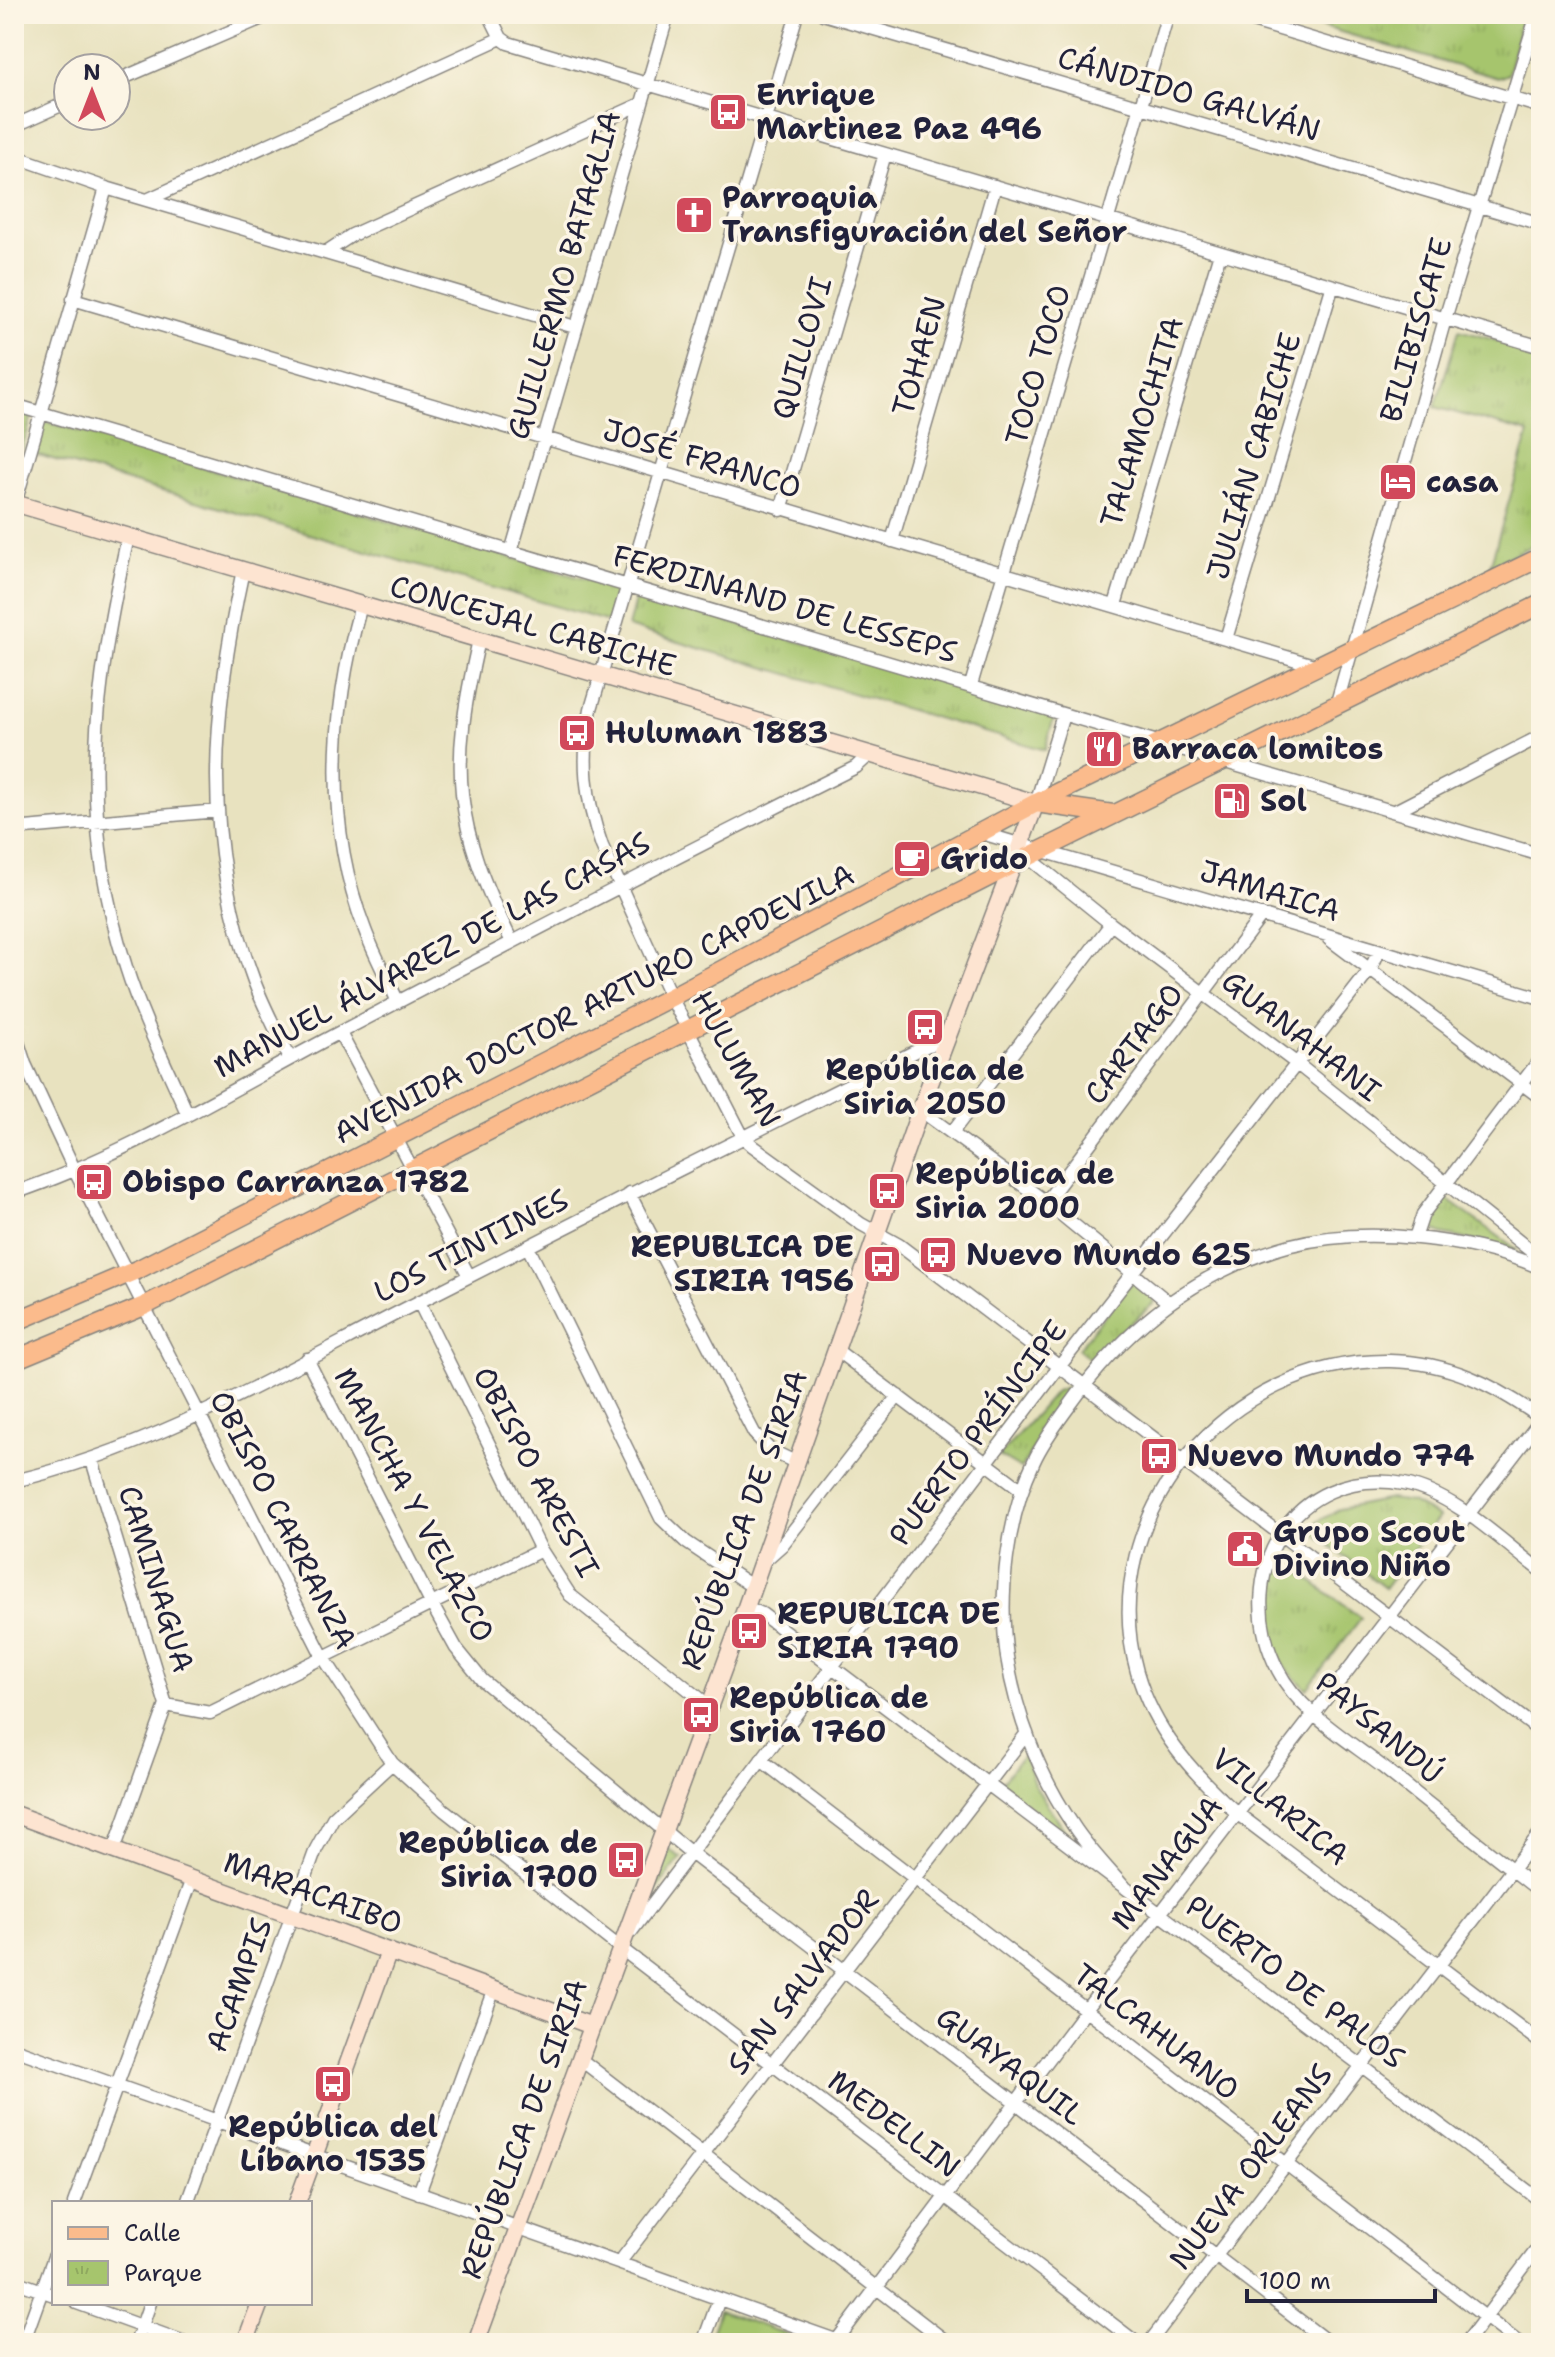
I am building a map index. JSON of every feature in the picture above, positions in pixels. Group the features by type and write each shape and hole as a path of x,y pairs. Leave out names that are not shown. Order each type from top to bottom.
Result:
{"main road":[{"name":"CONCEJAL CABICHE","path":"14,504 1036,803"},
{"name":"AVENIDA DOCTOR ARTURO CAPDEVILA","path":"14,1322 128,1274 671,997 985,834 1036,803 1164,744 1541,557"},
{"path":"14,1360 144,1306 1026,854 1120,813 1541,604"},
{"path":"1036,803 1085,812 1120,813"},
{"name":"REPÚBLICA DE SIRIA","path":"476,2343 662,1828 746,1607 920,1110 1026,854 1036,803"},
{"name":"MARACAIBO","path":"14,1814 592,2026"},
{"path":"298,2201 389,1951"},
{"path":"245,2343 259,2305"}],"street":[{"path":"132,74 271,14"},
{"path":"489,14 501,38"},
{"name":"GUILLERMO BATAGLIA","path":"511,552 668,14"},
{"name":"HULUMAN","path":"797,14 587,730 584,767 591,817 620,885 671,997 743,1137 876,1233 899,1245 1277,1535 1541,1732"},
{"name":"CÁNDIDO GALVÁN","path":"823,14 1541,224"},
{"name":"TOCO TOCO","path":"971,685 1168,14"},
{"path":"1229,14 1541,107"},
{"name":"BILIBISCATE","path":"1336,708 1445,319 1537,14"},
{"path":"147,200 501,38 1332,288 1541,347"},
{"path":"326,252 352,235 641,104"},
{"path":"14,126 52,109"},
{"name":"QUILLOVI","path":"781,510 885,154"},
{"path":"14,156 106,188 575,327"},
{"name":"TOHAEN","path":"892,541 995,186"},
{"path":"14,504 106,188"},
{"name":"TALAMOCHITA","path":"1115,605 1220,253"},
{"name":"JULIÁN CABICHE","path":"1226,639 1332,288"},
{"name":"JOSÉ FRANCO","path":"73,299 1317,666"},
{"name":"FERDINAND DE LESSEPS","path":"14,405 1541,855"},
{"path":"128,537 98,688 94,742 96,823 111,911 126,968 144,1018 187,1113"},
{"path":"243,570 219,697 218,811 228,888 239,934 254,981 290,1059"},
{"path":"361,605 338,707 335,745 338,809 356,903 398,1002"},
{"path":"479,640 460,749 464,817 478,871 512,942"},
{"name":"REPÚBLICA DE SIRIA","path":"1036,803 1063,715"},
{"path":"1395,811 1541,736"},
{"name":"MANUEL ÁLVAREZ DE LAS CASAS","path":"14,1193 74,1169 187,1113 620,885 856,767 870,754"},
{"path":"14,829 218,811"},
{"name":"JAMAICA","path":"985,834 1026,854 1262,915 1541,998"},
{"name":"GUANAHANI","path":"1026,854 1111,924 1296,1063 1541,1259"},
{"name":"CARTAGO","path":"1046,1202 1262,915"},
{"path":"953,1131 1111,924"},
{"path":"1323,933 1541,1098"},
{"name":"PUERTO PRÍNCIPE","path":"619,1947 1059,1367 1370,970 1379,951"},
{"name":"OBISPO CARRANZA","path":"14,1030 25,1064 74,1169 322,1655 392,1763 444,1810 619,1947"},
{"path":"340,1033 469,1276"},
{"name":"LOS TINTINES","path":"14,1481 92,1460 200,1415 629,1193 928,1045 947,1043"},
{"path":"1415,1238 1418,1222 1541,1058"},
{"path":"920,1110 953,1131 1046,1202 1134,1271 1168,1302"},
{"path":"629,1193 754,1433 770,1450 795,1462"},
{"path":"1123,1886 1060,1805 1027,1733 1007,1655 1005,1609 1010,1552 1022,1490 1035,1458 1084,1386 1140,1324 1168,1302 1212,1277 1293,1245 1415,1238 1504,1255 1541,1268"},
{"path":"528,1247 661,1518 686,1542 753,1587"},
{"name":"OBISPO ARESTI","path":"419,1302 541,1550 581,1608 708,1705"},
{"path":"835,1349 1022,1490"},
{"name":"MANCHA Y VELAZCO","path":"307,1359 456,1648 482,1680 662,1828"},
{"name":"VILLARICA","path":"1541,1419 1498,1388 1468,1375 1391,1361 1349,1364 1287,1381 1252,1399 1220,1422 1182,1460 1153,1509 1137,1551 1130,1598 1131,1646 1146,1697 1169,1742 1201,1780 1238,1814 1541,2043"},
{"path":"761,1564 782,1545 898,1396"},
{"name":"MANAGUA","path":"841,2342 1085,2011 1541,1419"},
{"name":"CAMINAGUA","path":"92,1460 166,1705 114,1850"},
{"name":"PAYSANDÚ","path":"1541,1571 1466,1514 1407,1485 1384,1482 1356,1485 1306,1504 1277,1535 1261,1587 1262,1625 1279,1673 1314,1714 1541,1892"},
{"path":"166,1705 210,1713 430,1601 541,1550"},
{"name":"PUERTO DE PALOS","path":"746,1607 762,1614 1541,2201"},
{"name":"SAN SALVADOR","path":"619,2263 1027,1733"},
{"name":"TALCAHUANO","path":"761,1760 1519,2343"},
{"name":"ACAMPIS","path":"188,2201 316,1849 329,1825 392,1763"},
{"name":"GUAYAQUIL","path":"662,1828 844,1972 1329,2343"},
{"name":"NUEVA ORLEANS","path":"1149,2343 1541,1832"},
{"path":"75,2201 192,1879"},
{"name":"MEDELLIN","path":"619,1947 1137,2343"},
{"path":"419,2193 494,1989"},
{"path":"14,2049 841,2342"},
{"path":"580,2059 948,2343"},
{"path":"1466,2343 1541,2244"},
{"path":"23,2343 48,2293 52,2269"},
{"path":"14,2281 48,2293"},
{"path":"703,2343 719,2299"},
{"path":"83,2305 187,2343"},
{"path":"136,2343 149,2305"}],"green space":[{"path":"1279,14 1523,14 1508,74 1498,78"},
{"path":"1459,330 1541,353 1541,541 1490,566 1529,433 1435,407"},
{"path":"14,410 32,416 22,450 14,448"},
{"path":"44,421 612,587 617,590 609,622 32,453"},
{"path":"636,596 1055,714 1045,750 628,627"},
{"path":"1446,1199 1518,1250 1441,1234 1433,1228 1431,1221"},
{"path":"1133,1280 1154,1298 1154,1303 1090,1359 1078,1349"},
{"path":"1066,1387 1064,1399 1021,1469 999,1456 1056,1391"},
{"path":"1390,1499 1411,1502 1439,1517 1385,1588 1307,1528 1340,1509"},
{"path":"1282,1559 1361,1618 1307,1689 1284,1666 1274,1641 1271,1613"},
{"path":"1024,1754 1035,1786 1069,1837 1000,1784"},
{"path":"662,1844 681,1858 641,1909"},
{"path":"719,2311 811,2343 708,2343"}],"place":[{"name":"Enrique Martinez Paz 496","path":"728,112"},
{"name":"Parroquia Transfiguración del Señor","path":"694,215"},
{"name":"casa","path":"1398,482"},
{"name":"Huluman 1883","path":"577,733"},
{"name":"Barraca lomitos","path":"1104,749"},
{"name":"Sol","path":"1232,801"},
{"name":"Grido","path":"912,859"},
{"name":"República de Siria 2050","path":"925,1027"},
{"name":"Obispo Carranza 1782","path":"94,1182"},
{"name":"República de Siria 2000","path":"887,1191"},
{"name":"Nuevo Mundo 625","path":"938,1255"},
{"name":"REPUBLICA DE SIRIA 1956","path":"882,1264"},
{"name":"Nuevo Mundo 774","path":"1159,1456"},
{"name":"Grupo Scout Divino Niño","path":"1245,1549"},
{"name":"REPUBLICA DE SIRIA 1790","path":"749,1631"},
{"name":"República de Siria 1760","path":"701,1715"},
{"name":"República de Siria 1700","path":"626,1860"},
{"name":"República del Líbano 1535","path":"333,2084"}]}
